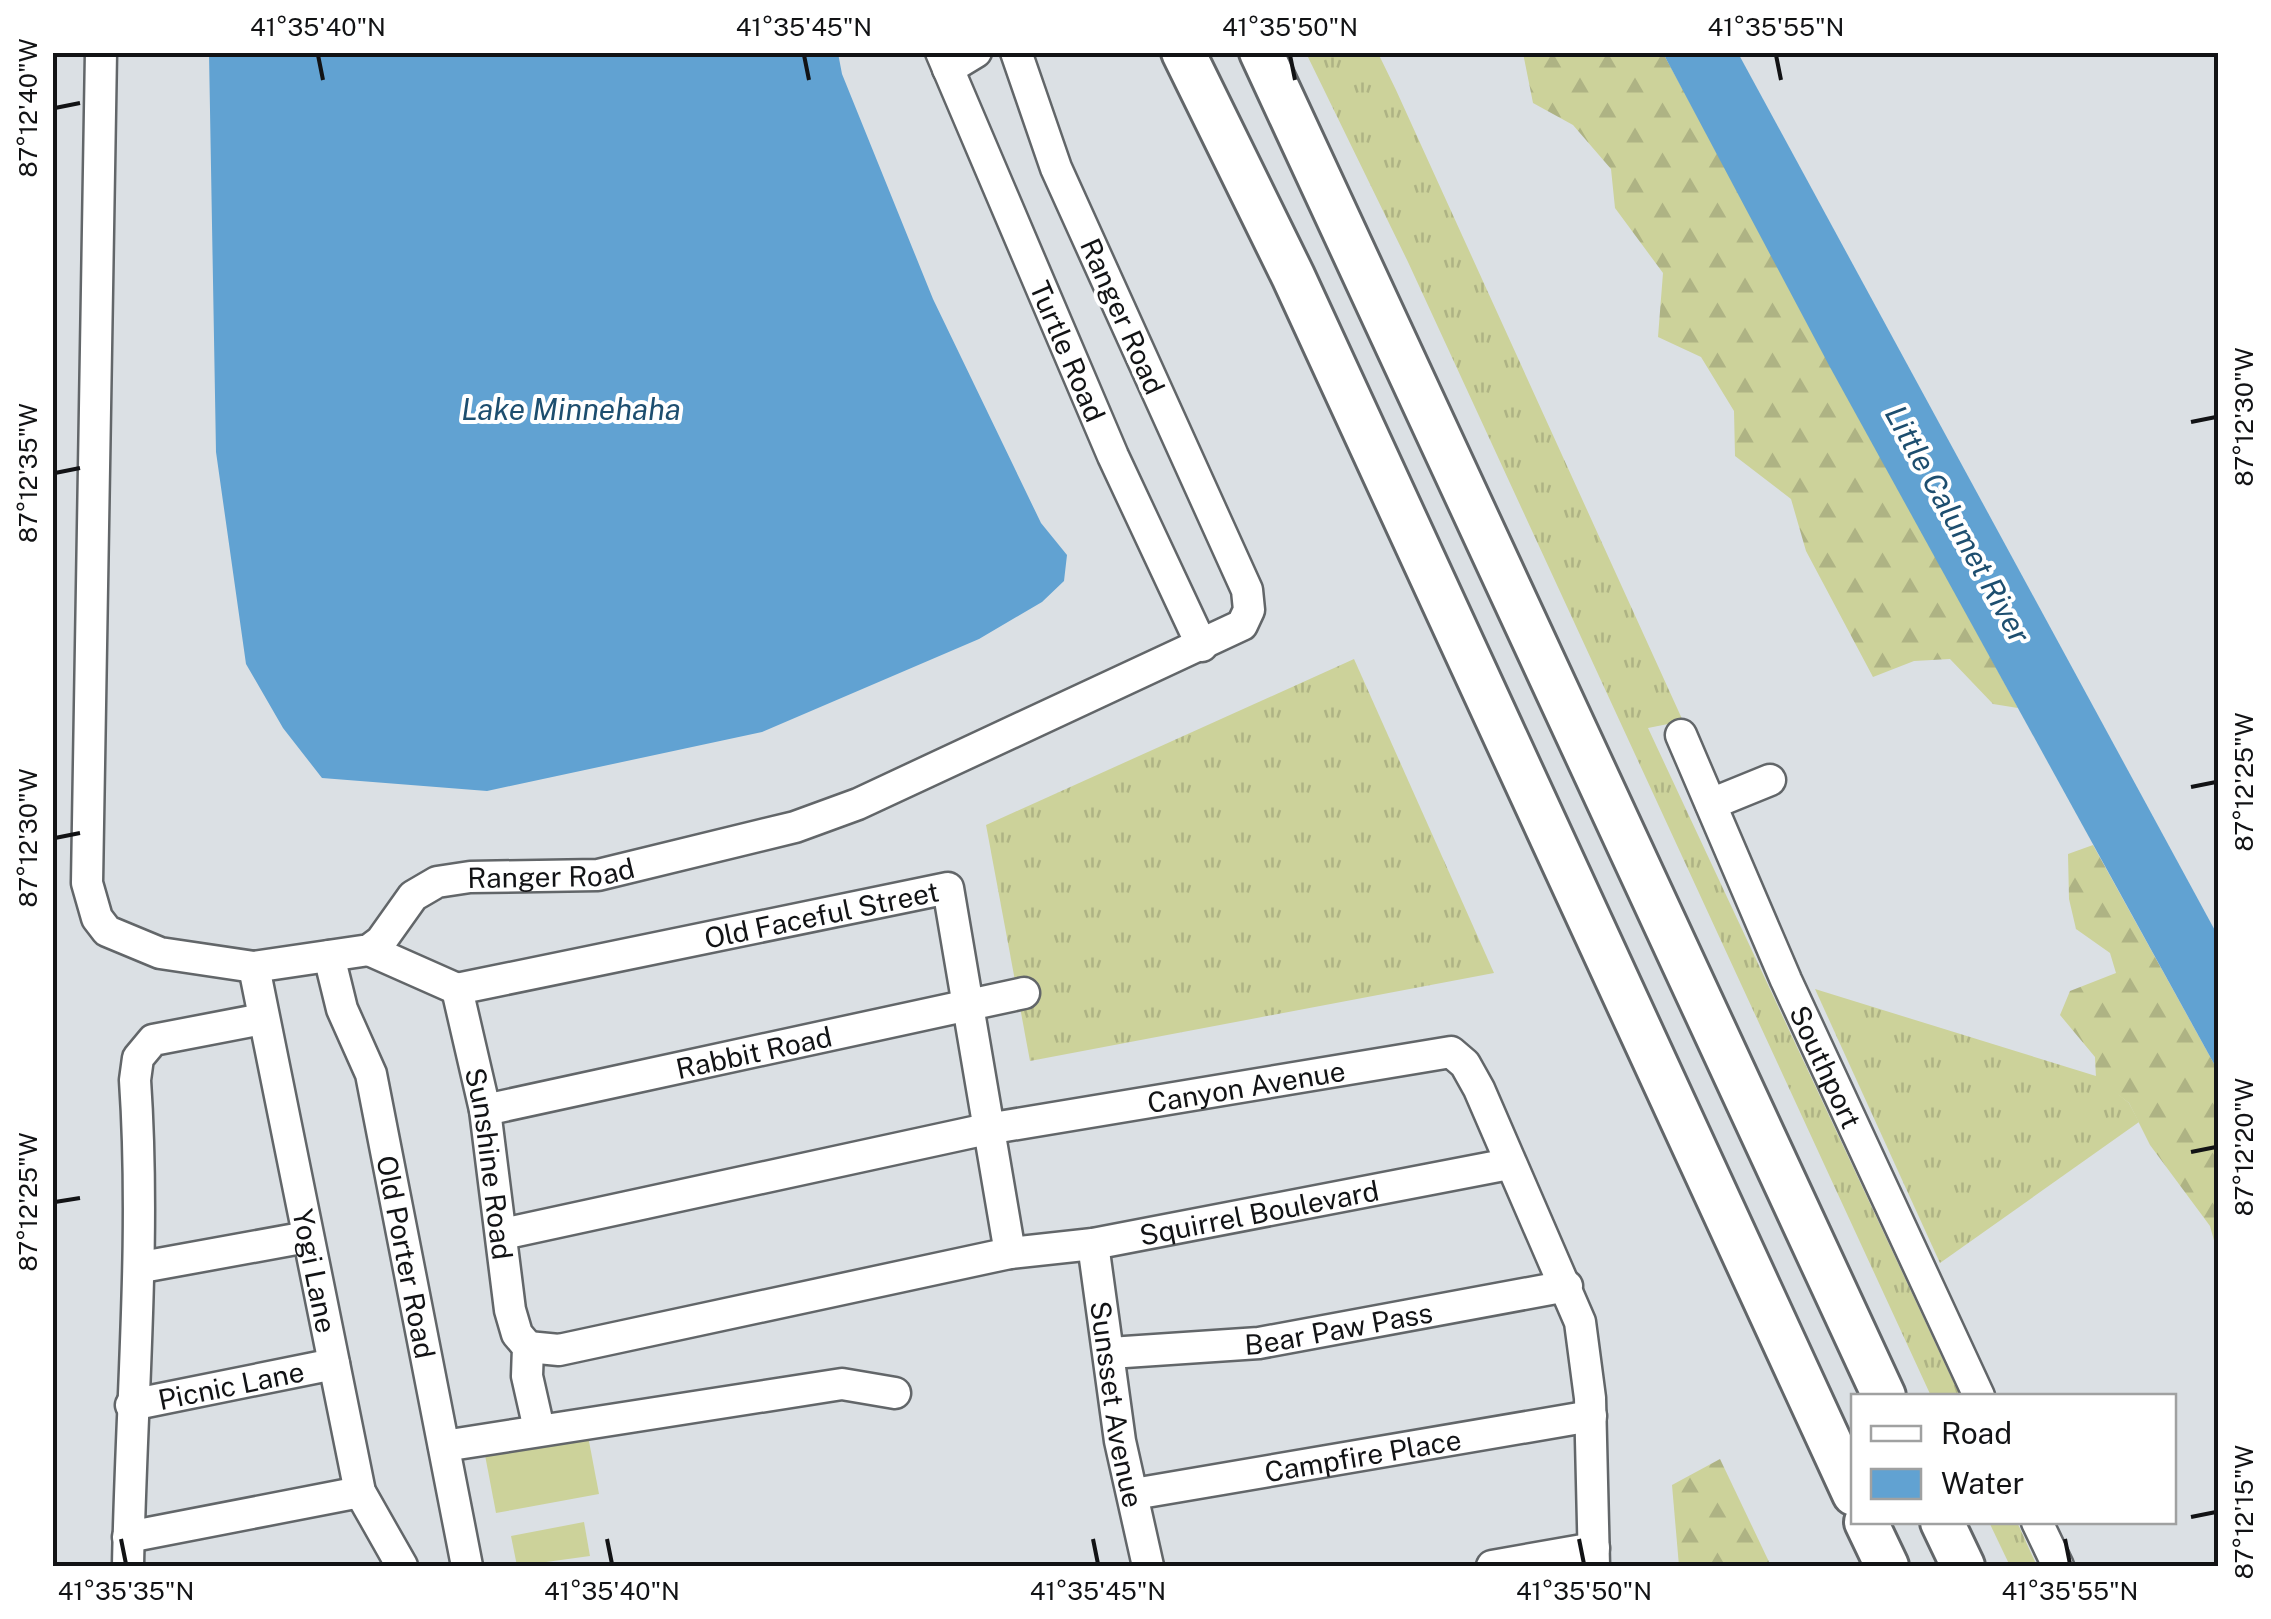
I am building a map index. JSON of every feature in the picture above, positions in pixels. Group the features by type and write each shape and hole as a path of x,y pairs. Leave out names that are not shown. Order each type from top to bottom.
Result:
{"highway":[{"path":"1183,52 1293,276 1851,1487"},
{"path":"1261,52 1883,1394"},
{"path":"1867,1524 1887,1566"},
{"path":"1943,1524 1962,1566"}],"street":[{"path":"101,52 88,882 98,918 114,936 160,953 254,967 368,950 457,989"},
{"path":"944,61 976,52"},
{"name":"Ranger Road","path":"368,950 381,941 412,896 436,882 470,876 598,875 795,828 858,804 1242,626 1250,610 1247,590 1056,168 1016,52"},
{"name":"Turtle Road","path":"944,61 1105,439 1202,646"},
{"name":"Southport","path":"1681,735 1786,980 1979,1394"},
{"path":"1711,804 1770,780"},
{"name":"Old Faceful Street","path":"457,989 948,888 1010,1253"},
{"name":"Old Porter Road","path":"329,956 342,1009 371,1074 466,1566"},
{"name":"Yogi Lane","path":"254,967 360,1492 402,1566"},
{"name":"Sunshine Road","path":"457,989 486,1110 510,1310 517,1334 528,1347 527,1376 539,1429"},
{"name":"Rabbit Road","path":"486,1110 1024,993"},
{"path":"262,1018 154,1040 138,1058 135,1080 142,1267 131,1405 128,1552 360,1492"},
{"name":"Canyon Avenue","path":"503,1234 988,1129 1443,1052 1458,1056 1471,1072 1580,1322 1591,1416 1594,1557"},
{"name":"Squirrel Boulevard","path":"1010,1253 1093,1244 1509,1164"},
{"path":"142,1267 307,1237"},
{"name":"Sunsset Avenue","path":"1093,1244 1120,1441 1148,1566"},
{"path":"528,1347 559,1350 1010,1253"},
{"name":"Bear Paw Pass","path":"1110,1352 1258,1343 1567,1286"},
{"name":"Picnic Lane","path":"131,1405 334,1364"},
{"path":"444,1446 842,1384 894,1393"},
{"name":"Campfire Place","path":"1134,1494 1591,1416"},
{"path":"2038,1524 2058,1566"},
{"path":"1492,1566 1594,1557"}],"green space":[{"path":"1306,53 1378,53 1683,721 1648,728 1959,1394 1930,1394 1408,262"},
{"path":"1523,53 1663,53 2018,708 1993,704 1950,659 1914,661 1873,677 1806,551 1791,499 1735,456 1734,411 1701,357 1658,337 1663,273 1615,208 1611,169 1573,125 1533,103"},
{"path":"1354,659 1494,973 1030,1061 986,825"},
{"path":"2093,845 2218,1071 2218,1255 2210,1226 2150,1145 2129,1103 2096,1078 2095,1057 2060,1015 2070,991 2116,973 2110,953 2076,929 2069,899 2068,854"},
{"path":"1815,989 2096,1076 2129,1103 2139,1122 1940,1263"},
{"path":"588,1436 599,1494 496,1513 485,1455"},
{"path":"1720,1459 1771,1566 1679,1566 1672,1485"},
{"path":"584,1522 590,1556 517,1566 511,1536"},
{"path":"1990,1524 2018,1524 2037,1566 2010,1566"}],"water":[{"name":"Lake Minnehaha","path":"209,53 838,53 842,74 933,299 1041,523 1067,555 1064,581 1042,602 979,639 762,732 487,791 322,778 283,728 246,664 216,452"},
{"name":"Little Calumet River","path":"1663,53 1738,53 2218,936 2218,1071 1831,369"}]}
